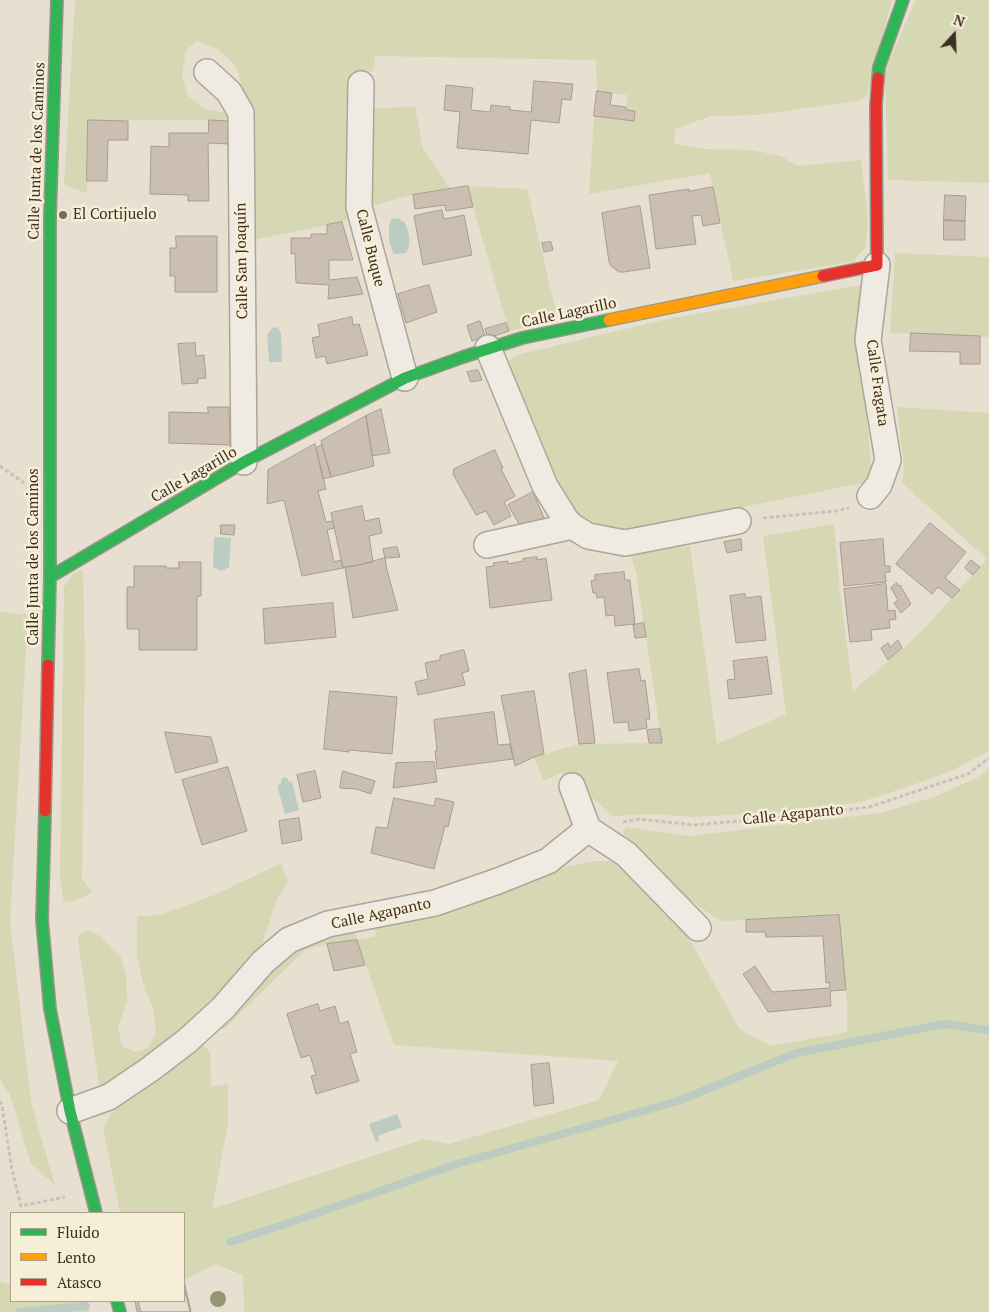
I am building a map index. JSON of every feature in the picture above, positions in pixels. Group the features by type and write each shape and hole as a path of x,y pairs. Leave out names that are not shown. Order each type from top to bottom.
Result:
{"main road":[{"name":"Calle Junta de los Caminos","path":"57,0 50,216 50,577 42,920 50,1009 70,1111 96,1212"},
{"path":"877,265 876,105 879,67 903,0"},
{"name":"Calle Lagarillo","path":"50,577 244,462 404,378 522,338 877,265"}],"street":[{"name":"Calle San Joaquín","path":"207,72 229,92 241,113 244,462"},
{"name":"Calle Buque","path":"362,84 359,207 404,378"},
{"name":"Calle Fragata","path":"870,496 879,485 888,460 868,340 877,265"},
{"path":"488,348 545,486 566,520 572,526 588,536 625,543 738,521"},
{"path":"487,545 572,526"},
{"path":"572,786 588,829 626,854 698,928"},
{"name":"Calle Agapanto","path":"70,1111 109,1096 180,1047 223,1008 263,962 289,940 328,924 435,903 498,881 548,861 588,829"}],"path":[{"path":"738,521 836,511 858,506 870,496"},
{"name":"Calle Agapanto","path":"588,829 638,820 695,825 869,807 968,774 989,758"},
{"path":"0,1101 12,1170 21,1206 90,1191"}],"green space":[{"path":"75,0 892,0 867,96 858,101 757,115 711,116 675,129 674,144 704,149 752,150 781,156 797,166 861,160 868,217 866,246 853,262 733,281 710,173 589,194 594,116 634,121 635,111 626,110 627,95 597,91 596,60 375,56 374,70 351,80 350,219 252,240 253,122 236,66 218,49 197,41 186,50 182,74 187,95 204,109 232,114 230,121 89,120 87,193 64,185"},
{"path":"916,0 989,0 989,183 888,180 885,71"},
{"path":"415,107 423,149 451,189 413,195 370,206 370,108"},
{"path":"468,186 527,189 558,320 509,331"},
{"path":"895,253 989,257 989,337 890,333"},
{"path":"867,284 861,341 872,481 679,520 626,533 586,521 571,511 508,361 521,354 667,319"},
{"path":"897,407 989,413 989,751 949,772 861,802 763,813 694,817 651,814 613,816 562,773 543,781 534,757 579,744 662,743 636,573 630,553 690,546 717,744 786,714 763,536 834,524 840,593 853,691 925,628 987,559 902,483 904,468"},
{"path":"83,569 85,660 82,879 92,892 76,901 64,902 60,880 64,587 74,573"},
{"path":"0,612 28,615 10,921 31,1102 55,1185 31,1164 10,1095 0,1079"},
{"path":"989,768 989,1312 244,1312 243,1275 215,1264 185,1279 185,1212 120,1212 103,1128 112,1112 193,1047 204,1046 210,1052 211,1087 228,1084 228,1123 212,1209 424,1139 449,1144 599,1100 618,1061 394,1045 357,940 376,936 373,922 494,891 561,868 595,861 618,861 686,933 740,1030 772,1046 847,1032 847,1005 839,916 722,921 694,903 669,881 623,833 626,827 688,836 881,813 937,796 978,777"},
{"path":"281,863 288,882 277,899 259,953 202,1017 108,1090 99,1085 78,941 79,935 87,930 100,936 120,955 126,975 127,1001 118,1028 122,1046 136,1052 148,1048 156,1033 153,1007 145,991 137,957 137,916 160,915 217,894"},
{"path":"352,924 357,940 306,949 222,1031 223,1018 289,950"},
{"path":"0,1282 10,1283 10,1302 88,1302 90,1312 0,1312"}],"shaded area":[{"path":"399,218 406,225 409,242 407,253 396,254 393,253 389,240 389,223 391,223 391,219"},
{"path":"274,327 278,328 281,333 282,362 269,362 267,333"},
{"path":"214,537 231,538 229,568 225,570 221,571 213,567"},
{"path":"284,777 289,782 292,782 299,810 285,814 277,785 281,784 281,780"},
{"path":"397,1114 402,1127 378,1136 379,1141 376,1142 369,1124"}],"building":[{"path":"534,81 573,84 571,100 562,99 559,123 531,120 528,154 457,148 460,112 444,110 446,85 473,88 471,110 490,112 491,105 510,107 510,110 531,112"},
{"path":"597,91 612,93 610,105 626,107 626,110 635,111 634,121 594,116"},
{"path":"88,120 128,121 128,140 108,140 107,181 87,181"},
{"path":"209,120 230,121 229,144 208,143 209,201 188,201 188,195 150,194 151,146 169,147 169,133 208,133"},
{"path":"468,186 473,207 446,211 445,205 415,209 413,195"},
{"path":"713,187 720,223 703,226 701,215 692,216 696,244 656,249 649,195"},
{"path":"945,195 966,196 965,221 944,220"},
{"path":"640,206 650,268 619,272 609,262 602,213"},
{"path":"442,210 444,219 464,215 472,255 423,265 414,216"},
{"path":"944,220 965,221 965,240 944,240"},
{"path":"342,222 353,260 329,260 329,280 357,277 363,294 328,299 329,285 296,283 295,253 291,254 291,238 311,238 311,234 327,234 327,225"},
{"path":"176,236 217,236 217,292 175,292 175,276 170,276 170,248 176,248"},
{"path":"551,242 553,250 544,252 542,243"},
{"path":"429,285 437,312 406,323 398,294"},
{"path":"352,317 353,325 359,324 368,355 327,364 325,356 316,358 312,338 320,336 318,325"},
{"path":"480,321 485,336 472,341 467,326"},
{"path":"506,323 509,331 488,338 485,329"},
{"path":"911,333 980,336 980,364 960,364 960,352 910,351"},
{"path":"195,343 196,356 204,355 206,378 197,379 198,383 182,384 178,344"},
{"path":"478,370 482,380 471,382 467,372"},
{"path":"208,407 229,407 230,445 169,443 169,412 208,413"},
{"path":"381,409 390,453 372,456 366,416"},
{"path":"366,416 374,466 331,477 321,441"},
{"path":"315,444 326,489 318,491 326,522 333,521 334,528 327,530 334,562 341,560 343,568 302,576 284,500 267,504 268,470"},
{"path":"322,445 331,477 323,479 316,448"},
{"path":"495,450 503,468 501,469 515,496 504,502 511,516 494,525 486,511 476,515 453,474 454,469"},
{"path":"533,492 547,525 522,529 508,505"},
{"path":"362,506 365,521 379,518 382,533 369,536 373,562 343,568 331,513"},
{"path":"930,523 966,552 945,578 960,590 952,598 938,587 932,594 896,564"},
{"path":"221,525 235,525 234,535 221,534"},
{"path":"741,539 742,550 727,553 724,542"},
{"path":"883,539 885,566 890,566 890,572 885,572 886,582 844,586 840,543"},
{"path":"397,547 400,557 385,558 383,549"},
{"path":"537,557 537,560 546,558 552,600 490,608 486,567 494,566 493,563 508,561 508,564"},
{"path":"385,558 398,610 353,618 345,567"},
{"path":"971,560 980,567 973,575 965,568"},
{"path":"179,562 201,562 201,596 197,596 197,650 139,650 139,629 127,629 127,587 134,587 134,566 179,568"},
{"path":"624,572 625,580 630,580 635,624 615,626 614,615 606,616 604,597 597,598 596,593 593,593 591,581 595,580 595,575"},
{"path":"897,583 911,604 901,613 894,603 898,600 891,588"},
{"path":"886,584 888,611 895,610 896,619 889,620 890,628 871,630 872,640 850,642 844,589"},
{"path":"745,594 746,598 761,596 766,640 736,643 730,596"},
{"path":"333,603 336,637 265,644 263,609"},
{"path":"644,623 646,637 635,638 633,625"},
{"path":"898,640 902,648 888,660 881,648 888,643 890,647"},
{"path":"464,650 469,671 462,673 465,685 418,695 415,682 428,679 425,663 440,660 440,656"},
{"path":"767,657 772,694 729,699 727,680 735,679 733,661"},
{"path":"639,669 641,681 645,680 650,719 646,719 647,728 629,731 628,722 614,723 607,673"},
{"path":"586,670 595,743 579,744 569,674"},
{"path":"330,691 397,697 392,754 324,749"},
{"path":"534,691 544,754 515,766 501,696"},
{"path":"494,712 498,745 510,744 513,759 437,769 434,720"},
{"path":"660,729 662,743 649,743 647,730"},
{"path":"165,732 211,737 218,762 176,773"},
{"path":"434,762 437,782 393,788 396,763"},
{"path":"228,767 247,831 202,845 182,780"},
{"path":"315,771 321,798 303,802 297,775"},
{"path":"343,771 375,781 371,794 356,789 340,788"},
{"path":"394,798 434,806 436,798 454,802 448,827 445,826 434,869 371,853 376,827 387,828"},
{"path":"299,818 302,840 282,844 279,821"},
{"path":"839,915 846,990 830,991 831,1006 768,1012 743,974 755,966 772,992 830,988 829,982 826,983 823,936 766,937 765,932 746,932 746,920"},
{"path":"357,940 365,965 334,971 327,944"},
{"path":"318,1004 320,1011 335,1006 340,1024 348,1021 357,1052 350,1054 359,1081 316,1094 311,1076 316,1075 310,1055 301,1058 287,1014"},
{"path":"549,1063 554,1103 534,1106 531,1065"},
{"path":"185,1285 191,1312 137,1312 135,1302 185,1302"},
{"path":"185,1291 190,1312 141,1312 138,1302 185,1302"}],"waterway":[{"path":"230,1242 460,1163 678,1101 796,1053 944,1024 989,1030"},
{"path":"20,1312 86,1306"}],"traffic: fast":[{"path":"48,665 50,577 50,216 57,0"},
{"path":"878,78 879,67 903,0"},
{"path":"50,577 244,462 405,378 522,338 609,320"},
{"path":"45,811 42,920 50,1009 70,1111 96,1212"},
{"path":"117,1302 120,1312"}],"traffic: slow":[{"path":"609,320 823,276"}],"traffic: jam":[{"path":"823,276 877,265 876,105 878,78"},
{"path":"45,811 48,665"}],"place":[{"name":"El Cortijuelo","path":"63,215"}]}
